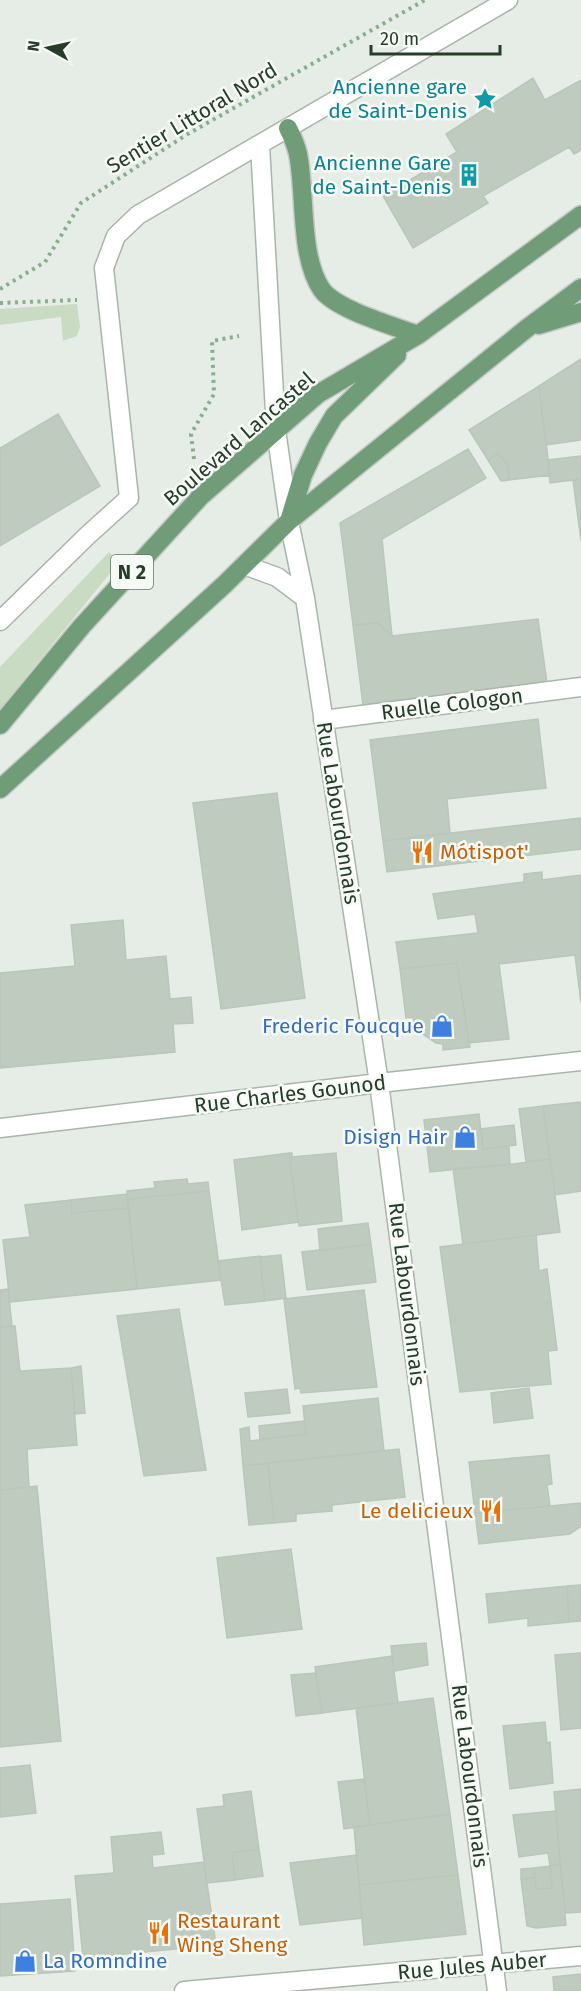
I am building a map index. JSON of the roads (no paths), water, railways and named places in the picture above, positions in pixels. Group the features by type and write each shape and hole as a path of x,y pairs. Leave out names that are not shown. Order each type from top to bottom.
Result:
{"main road":[{"path":"288,128 298,153 310,261 323,291 343,306 418,335 334,416 303,474 289,521"},
{"name":"Boulevard Lancastel","path":"0,725 82,626 201,496 276,430 318,394 418,335 581,215"},
{"path":"0,789 289,521 526,329 581,288"},
{"path":"526,329 581,312"}],"street":[{"path":"0,621 129,498 104,268 116,236 138,215 508,0"},
{"name":"Rue Labourdonnais","path":"260,145 276,430 289,521 305,598 379,1083 498,1991"},
{"path":"244,565 277,577 305,598"},
{"name":"Ruelle Cologon","path":"323,720 581,687"},
{"name":"Rue Charles Gounod","path":"0,1128 581,1061"},
{"name":"Rue Jules Auber","path":"184,1991 581,1956"}],"place":[{"name":"Ancienne gare de Saint-Denis","path":"485,99"},
{"name":"Ancienne Gare de Saint-Denis","path":"469,175"},
{"name":"Mótispot'","path":"422,852"},
{"name":"Frederic Foucque","path":"442,1026"},
{"name":"Disign Hair","path":"465,1137"},
{"name":"Le delicieux","path":"491,1511"},
{"name":"Restaurant Wing Sheng","path":"159,1933"},
{"name":"La Romndine","path":"25,1961"}]}
